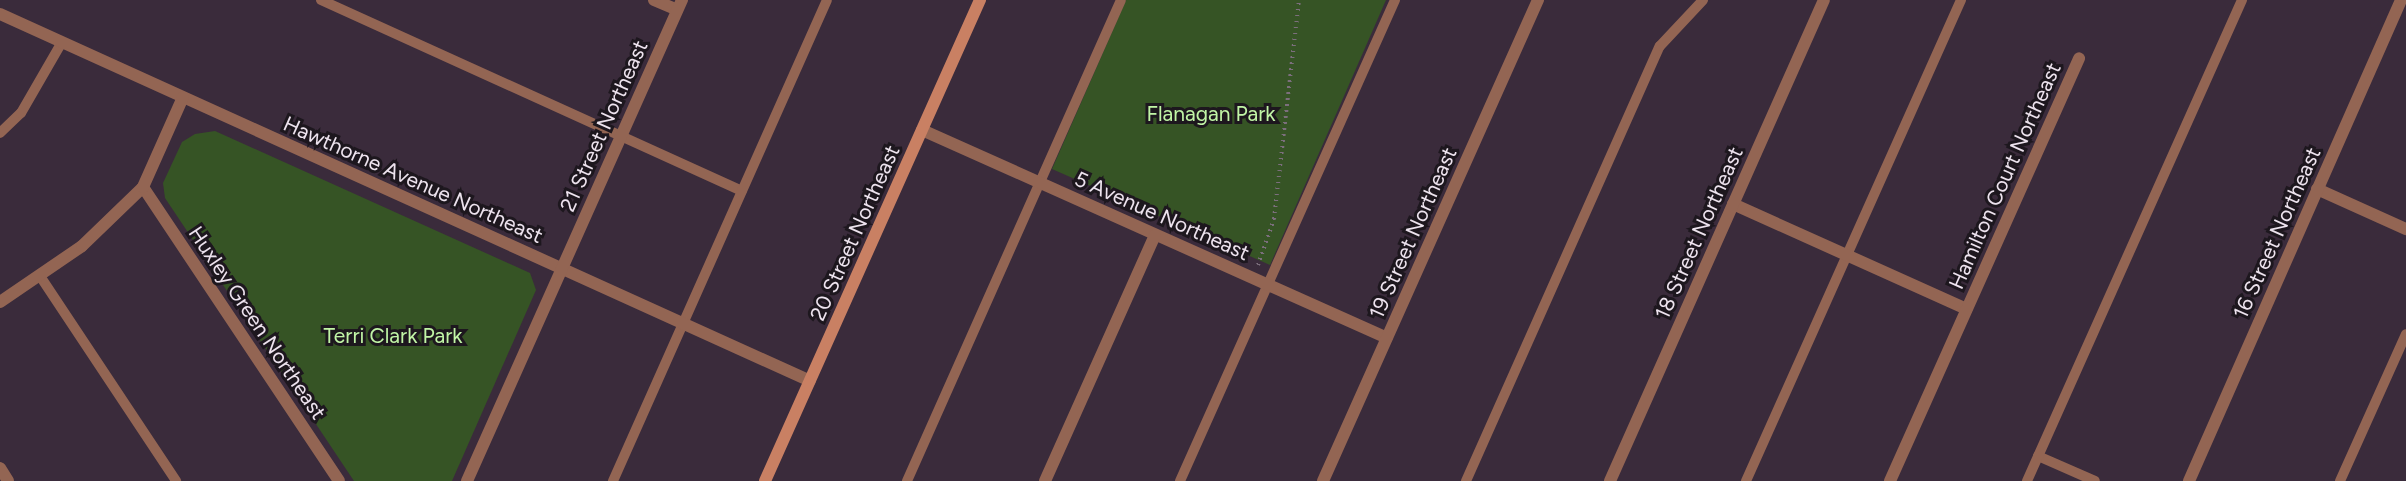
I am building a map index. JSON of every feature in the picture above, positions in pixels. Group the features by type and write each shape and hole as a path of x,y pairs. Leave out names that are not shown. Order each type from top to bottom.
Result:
{"street":[{"path":"654,0 680,5"},
{"name":"20 Street Northeast","path":"765,481 980,0"},
{"name":"19 Street Northeast","path":"1323,481 1538,0"},
{"name":"18 Street Northeast","path":"1610,481 1824,0"},
{"name":"16 Street Northeast","path":"2189,481 2401,0"},
{"name":"21 Street Northeast","path":"561,268 680,5"},
{"name":"Hawthorne Avenue Northeast","path":"0,14 810,381"},
{"name":"Hamilton Court Northeast","path":"1890,481 2079,58"},
{"path":"0,302 82,246 143,187 183,97"},
{"name":"5 Avenue Northeast","path":"922,130 1387,338"},
{"name":"Huxley Green Northeast","path":"143,187 339,481"},
{"path":"2317,189 2406,229"},
{"name":"Hamilton Court Northeast","path":"1733,204 1967,309"},
{"path":"1044,481 1155,235"},
{"path":"467,481 561,268"},
{"path":"0,468 8,481"}],"lane":[{"path":"321,0 742,191"},
{"path":"613,481 827,0"},
{"path":"908,481 1121,0"},
{"path":"1180,481 1395,0"},
{"path":"1466,481 1660,46 1703,0"},
{"path":"1746,481 1961,0"},
{"path":"2027,481 2242,0"},
{"path":"0,133 21,113 62,42"},
{"path":"40,276 176,481"},
{"path":"2340,481 2406,334"},
{"path":"2038,456 2095,481"}],"path":[{"path":"1253,278 1274,219 1299,0"}],"green space":[{"name":"Flanagan Park","path":"1126,0 1386,0 1270,265 1052,169"},
{"name":"Terri Clark Park","path":"215,131 530,273 536,290 452,481 354,481 165,198 163,183 182,142 195,134"}]}
